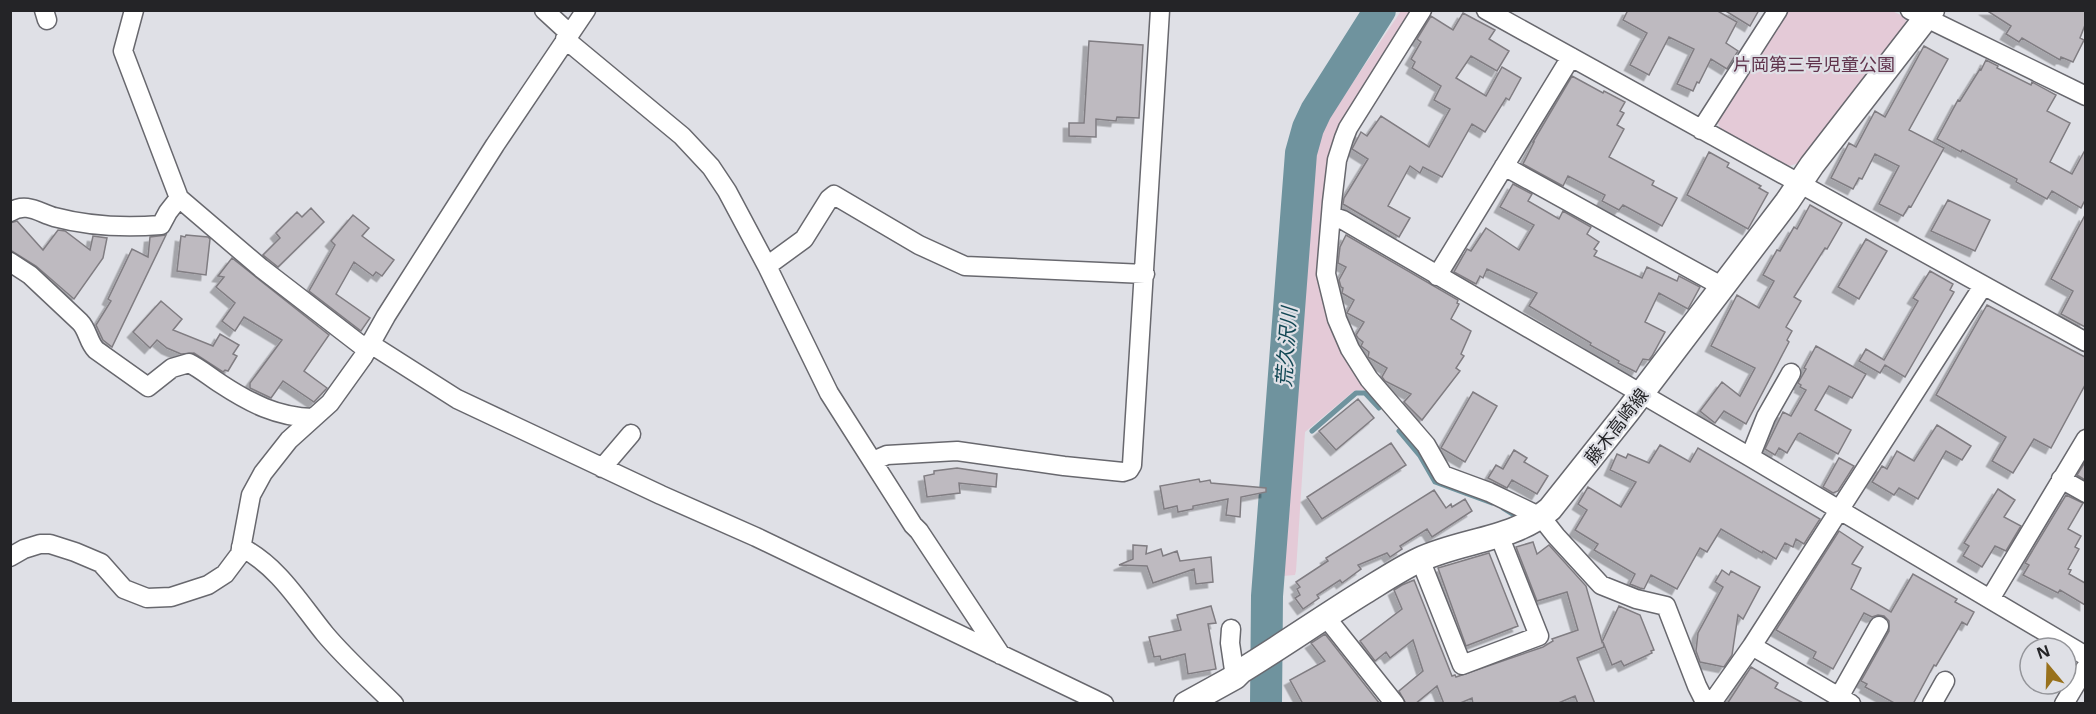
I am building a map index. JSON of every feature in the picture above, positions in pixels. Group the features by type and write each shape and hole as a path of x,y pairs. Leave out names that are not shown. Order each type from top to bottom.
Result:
{"main road":[{"name":"藤木高崎線","path":"1186,704 1238,674 1325,616 1420,559 1499,535 1540,517 1550,509 1723,287 1922,13"}],"street":[{"path":"134,10 123,51 179,198 261,268 368,346 458,399 756,537 1104,704"},
{"path":"544,10 567,36 682,136 700,155 727,191 767,266 829,393 912,525 1001,655"},
{"path":"10,557 40,544 58,547 101,563 124,588 134,594 159,599 171,597 214,581 231,567 240,554 246,514 256,484 280,450 330,402 363,357 567,36 586,10"},
{"path":"873,461 887,455 957,451 1064,466 1123,472 1129,470 1132,465 1145,274 1160,10"},
{"path":"1422,10 1348,128 1338,160 1326,263 1330,292 1343,335 1360,367 1426,446 1443,475 1489,492 1540,517 1598,583 1636,599 1666,606 1697,686 1706,703 1716,697 1752,646 1983,286"},
{"path":"1486,10 2085,342"},
{"path":"1701,130 1778,10"},
{"path":"1922,13 2085,96"},
{"path":"1437,276 1571,57"},
{"path":"1504,166 1723,287"},
{"path":"767,266 804,239 829,199 834,195 919,246 965,266 1145,274"},
{"path":"10,213 20,207 94,224 160,225 179,198"},
{"path":"1331,216 1343,220 1750,457 2085,656"},
{"path":"10,262 30,275 85,327 91,345 96,350 148,387 172,368 189,363 229,389 266,409 282,415 313,418"},
{"path":"1750,457 1766,417 1791,373"},
{"path":"603,468 631,434"},
{"path":"1990,599 2085,439"},
{"path":"2061,479 2085,493"},
{"path":"1420,559 1462,665 1539,636 1499,535"},
{"path":"241,547 259,556 286,583 326,634 394,704"},
{"path":"1325,616 1395,704"},
{"path":"1752,646 1838,699 1878,626"},
{"path":"1231,628 1230,643 1238,674"},
{"path":"2064,704 2085,666"},
{"path":"1932,704 1945,681"}],"green space":[{"path":"1401,11 1414,11 1330,159 1337,340 1350,366 1370,393 1362,390 1354,391 1305,432 1296,571 1295,575 1283,576 1283,594 1279,594 1306,221 1315,147 1329,118"},
{"name":"片岡第三号児童公園","path":"1787,11 1892,11 1905,17 1907,28 1803,162 1789,166 1720,129 1717,120"}],"building":[{"path":"1628,10 1716,10 1737,22 1726,43 1738,51 1727,69 1711,59 1693,91 1677,84 1694,49 1669,37 1649,75 1630,65 1647,33 1623,20"},
{"path":"1724,10 1759,10 1750,26"},
{"path":"1986,10 2085,10 2085,25 2080,38 2084,40 2073,62 2061,57 2060,60 2022,38 2019,42 2006,34 2011,26"},
{"path":"1463,13 1495,30 1489,39 1509,51 1497,71 1471,56 1456,78 1486,96 1502,67 1521,78 1509,100 1506,98 1485,132 1472,124 1442,177 1423,167 1420,173 1410,166 1388,206 1410,218 1399,237 1343,204 1344,198 1368,159 1352,149 1361,132 1367,136 1381,116 1429,147 1450,109 1434,100 1441,86 1412,68 1415,62 1411,59 1421,42 1417,39 1431,16 1453,30"},
{"path":"1089,41 1143,45 1139,118 1117,117 1116,121 1096,119 1096,137 1069,136 1069,123 1084,123"},
{"path":"1924,46 1948,59 1909,130 1944,148 1911,207 1909,206 1903,216 1879,204 1899,166 1875,154 1862,179 1859,178 1853,189 1831,178 1849,143 1856,147 1875,111 1885,117"},
{"path":"1986,60 2031,85 2032,82 2056,95 2047,111 2070,123 2050,162 2072,174 2085,150 2085,200 2081,208 2052,191 2047,199 2016,182 2017,179 1937,139 1958,100 1960,101"},
{"path":"1572,76 1625,102 1620,111 1624,113 1617,125 1624,129 1609,157 1654,181 1652,185 1677,198 1662,226 1623,205 1619,210 1602,201 1605,195 1568,176 1563,186 1523,164 1533,142"},
{"path":"1709,152 1729,163 1727,167 1761,186 1759,188 1768,193 1748,229 1687,195"},
{"path":"1513,184 1532,194 1528,201 1559,219 1563,211 1591,227 1587,234 1599,242 1594,249 1597,251 1594,256 1642,278 1647,267 1677,281 1679,276 1700,287 1688,309 1659,293 1645,322 1665,332 1652,356 1649,360 1643,359 1636,372 1529,306 1537,293 1487,269 1483,278 1480,276 1476,284 1454,272 1467,249 1471,251 1486,228 1519,250 1534,225 1500,207"},
{"path":"1948,200 1990,220 1975,251 1931,231"},
{"path":"1810,205 1842,223 1794,297 1801,301 1786,327 1792,331 1787,340 1789,342 1746,424 1724,411 1715,423 1700,411 1722,382 1740,396 1755,368 1711,346 1737,295 1759,308 1774,281 1763,275 1777,250 1780,251 1794,227 1797,229"},
{"path":"311,208 324,222 278,267 263,255 280,238 276,233 297,212 302,217"},
{"path":"353,215 369,228 362,236 394,260 382,276 376,272 373,276 354,262 336,294 370,318 361,331 309,291 335,245 331,241"},
{"path":"2085,215 2085,327 2061,314 2073,291 2051,279"},
{"path":"17,221 43,250 58,230 65,231 90,250 93,236 107,238 103,258 74,299 36,266 10,250 10,223"},
{"path":"166,235 112,347 103,340 96,325 111,301 108,299 132,249 148,257 150,237"},
{"path":"1346,235 1458,300 1459,304 1451,319 1471,331 1461,354 1464,356 1456,368 1460,371 1422,420 1404,402 1411,394 1385,381 1382,377 1387,368 1368,357 1369,352 1361,346 1363,342 1356,335 1364,322 1347,313 1354,300 1342,293 1343,288 1339,280 1346,267 1338,263 1340,247"},
{"path":"181,236 210,239 206,275 177,271"},
{"path":"1866,239 1887,251 1859,299 1838,287"},
{"path":"232,258 329,335 304,371 327,388 314,402 283,381 271,398 250,388 250,383 282,340 244,317 235,331 222,321 235,303 216,287 224,277 218,276"},
{"path":"1930,271 1953,284 1950,290 1954,292 1905,377 1885,365 1880,373 1859,361 1866,349 1884,360 1918,301 1913,298"},
{"path":"161,301 182,319 173,330 213,346 220,334 239,345 233,354 237,356 228,371 223,372 194,353 181,354 167,348 157,340 150,348 133,332"},
{"path":"1987,305 2085,357 2085,385 2051,448 2034,439 2013,473 1992,461 2006,437 1936,395"},
{"path":"1816,346 1866,374 1852,398 1829,386 1815,410 1851,430 1838,454 1800,433 1787,453 1779,448 1775,455 1765,449 1783,412 1791,416 1806,390 1798,383"},
{"path":"1473,392 1497,406 1465,462 1441,448"},
{"path":"1358,399 1374,418 1336,450 1319,431"},
{"path":"1937,425 1971,446 1962,460 1946,451 1918,499 1899,488 1894,495 1872,482 1882,466 1887,469 1897,451 1914,461"},
{"path":"1391,443 1406,465 1322,519 1307,497"},
{"path":"1660,445 1690,462 1698,448 1820,519 1804,544 1796,539 1793,547 1785,543 1776,559 1721,529 1707,552 1700,548 1677,589 1651,575 1644,589 1630,584 1635,574 1594,550 1598,544 1575,530 1587,510 1578,504 1588,487 1621,507 1636,482 1610,470 1617,454 1626,458 1628,454 1649,463"},
{"path":"1514,450 1527,458 1524,462 1548,476 1537,494 1512,480 1507,488 1488,478 1496,465 1503,469"},
{"path":"1839,458 1854,466 1838,491 1833,493 1823,487"},
{"path":"2085,462 2085,480 2077,475"},
{"path":"957,468 997,474 996,487 959,483 960,493 927,497 924,476 934,474 934,471"},
{"path":"1199,479 1200,482 1210,480 1211,483 1266,488 1266,492 1241,497 1240,517 1226,515 1228,499 1193,506 1193,509 1178,512 1177,506 1164,509 1160,486"},
{"path":"1998,489 2015,500 2004,517 2021,526 2006,551 1995,546 1982,567 1963,556 1969,546 1964,543"},
{"path":"1434,490 1446,508 1465,499 1472,511 1432,537 1427,529 1400,546 1402,549 1390,557 1387,553 1358,565 1361,569 1342,583 1340,580 1317,595 1319,598 1303,609 1295,598 1300,595 1297,589 1300,587 1296,582 1328,561 1326,558"},
{"path":"2066,495 2083,503 2068,529 2081,536 2075,547 2079,549 2068,569 2071,570 2069,574 2085,583 2085,605 2060,590 2058,593 2023,575 2029,565 2025,563"},
{"path":"1839,531 1863,547 1852,564 1861,568 1851,589 1891,612 1913,574 1957,599 1955,602 1974,612 1967,625 1962,622 1936,666 1934,665 1913,704 1896,704 1865,687 1867,684 1861,681 1889,631 1889,621 1884,616 1872,617 1864,613 1833,669 1813,658 1816,652 1776,630"},
{"path":"1533,542 1537,554 1549,545 1586,586 1602,642 1619,606 1640,615 1654,650 1651,651 1652,653 1624,666 1621,661 1612,665 1603,642 1604,647 1577,658 1595,704 1578,704 1575,696 1556,704 1473,704 1472,698 1458,704 1444,704 1437,686 1415,704 1406,704 1399,691 1423,671 1413,640 1390,658 1386,652 1375,661 1360,641 1402,609 1394,590 1402,585 1414,580 1452,676 1456,677 1543,647 1553,641 1552,639 1578,630 1567,592 1537,601 1516,547"},
{"path":"1133,545 1147,546 1146,554 1161,549 1163,556 1177,551 1180,561 1211,557 1213,582 1196,584 1194,569 1153,583 1147,566 1119,565 1133,559"},
{"path":"1489,553 1518,626 1466,646 1438,568"},
{"path":"1722,570 1729,575 1731,571 1760,587 1743,619 1738,615 1732,655 1724,667 1700,662 1696,651 1698,633 1723,587 1715,582"},
{"path":"1211,606 1216,623 1208,624 1216,669 1188,674 1185,654 1161,660 1160,656 1154,657 1149,637 1181,630 1177,615"},
{"path":"1325,634 1380,704 1303,704 1290,680 1325,661 1311,643"},
{"path":"1751,667 1778,683 1775,688 1805,704 1727,704"}],"waterway":[{"name":"荒久沢川","path":"1266,704 1267,596 1301,153 1308,128 1316,111 1380,10"},
{"path":"1312,431 1356,393 1365,393 1379,408"},
{"path":"1399,431 1420,456 1435,482 1492,503"},
{"path":"1503,508 1516,516"}]}
